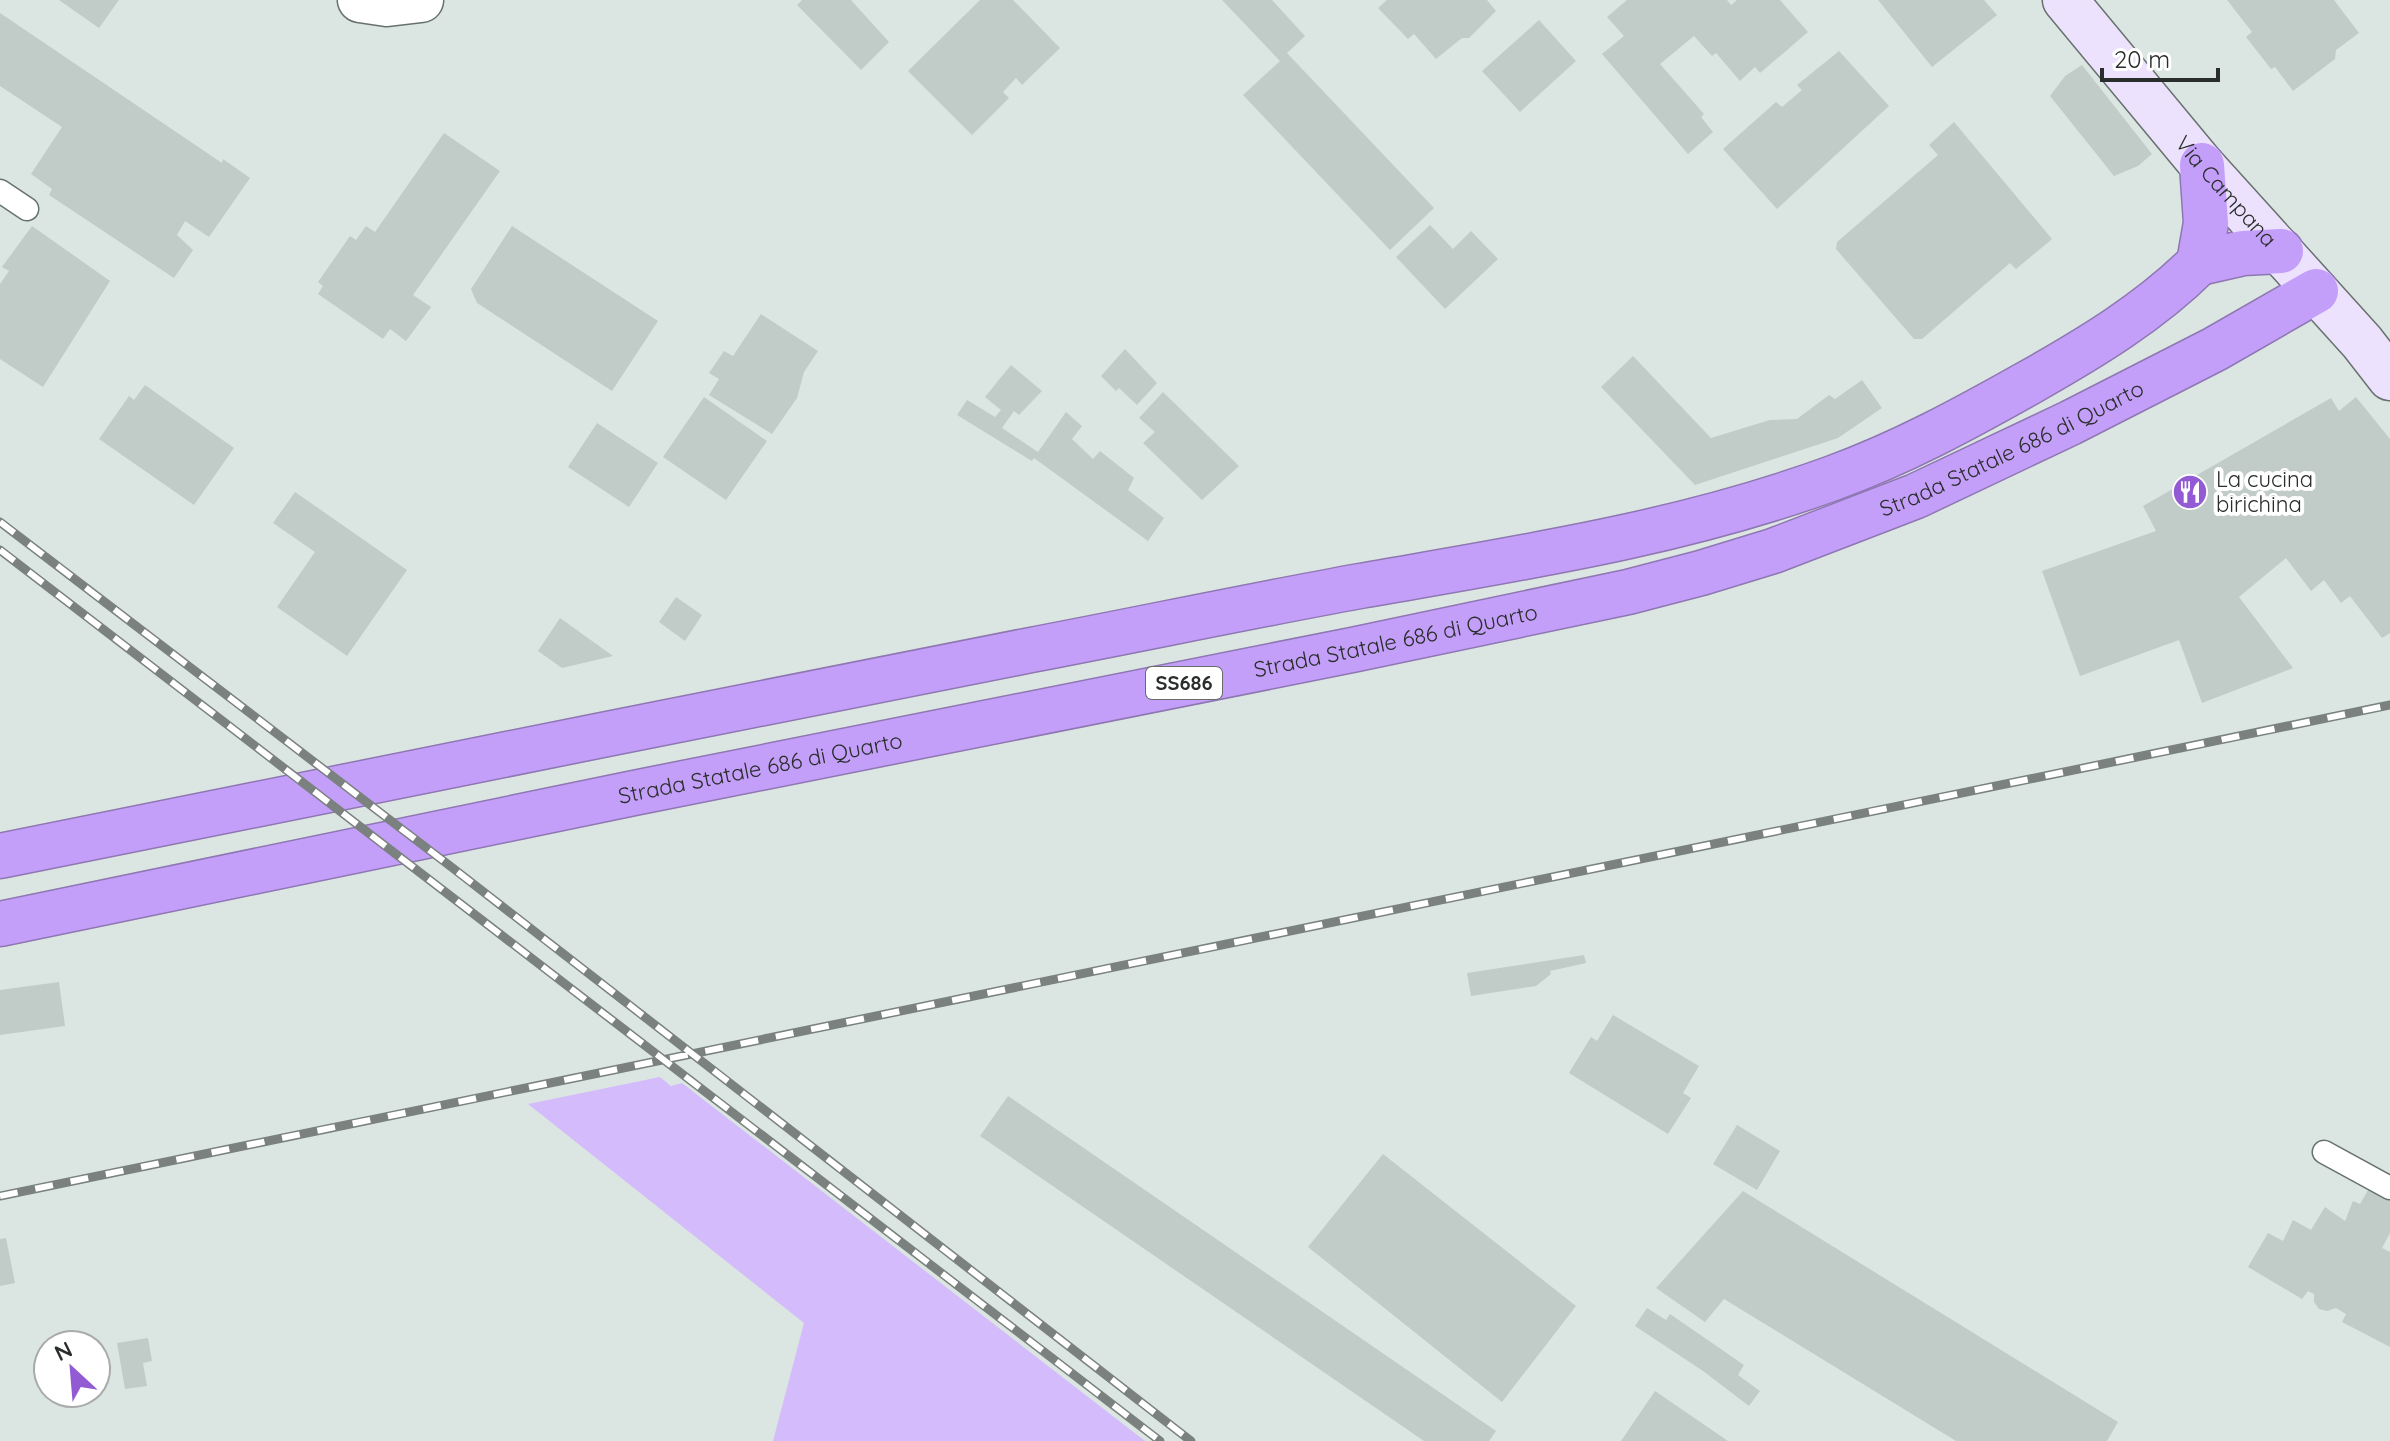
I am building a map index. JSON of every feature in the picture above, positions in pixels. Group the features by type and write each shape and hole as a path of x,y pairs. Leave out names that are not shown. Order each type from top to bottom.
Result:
{"highway":[{"path":"2202,165 2206,223 2199,263 2243,253 2281,251"},
{"name":"Strada Statale 686 di Quarto","path":"0,856 624,729 1312,595 1589,545 1694,522 1769,501 1839,476 1941,432 2096,343 2173,289 2199,263"},
{"name":"Strada Statale 686 di Quarto","path":"0,924 650,789 1352,650 1687,577 1773,551 1916,496 2070,423 2215,349 2316,291"}],"main road":[{"name":"Via Campana","path":"2065,0 2202,165 2390,378"}],"street":[{"path":"360,0 387,4 421,0"}],"lane":[{"path":"0,191 27,209"},
{"path":"2324,1152 2390,1188"}],"shaded area":[{"path":"660,1077 671,1086 682,1083 1145,1441 773,1441 804,1323 528,1104"}],"building":[{"path":"59,0 119,0 99,28"},
{"path":"802,0 851,0 889,42 861,70 797,5"},
{"path":"980,0 1013,0 1060,48 1022,85 1016,78 1003,92 1009,98 972,135 908,71"},
{"path":"1222,0 1272,0 1305,36 1287,53 1434,208 1390,250 1243,95 1280,61"},
{"path":"1387,0 1487,0 1496,11 1469,38 1462,38 1436,59 1414,34 1408,39 1378,8"},
{"path":"1627,0 1727,0 1731,5 1737,0 1780,0 1808,32 1760,73 1755,67 1740,81 1716,53 1712,56 1694,36 1660,64 1704,114 1701,117 1713,132 1688,154 1602,54 1624,36 1607,17"},
{"path":"1878,0 1984,0 1997,15 1932,67"},
{"path":"2227,0 2334,0 2359,33 2336,50 2335,59 2293,91 2246,37 2252,32"},
{"path":"0,13 222,163 223,159 250,178 209,237 185,221 177,235 193,250 174,278 49,195 52,189 31,174 62,127 0,86"},
{"path":"1539,20 1576,61 1520,112 1482,71"},
{"path":"1839,51 1889,106 1777,209 1723,149 1776,102 1782,107 1802,90 1797,85"},
{"path":"2082,65 2152,154 2138,166 2114,176 2050,96 2065,76"},
{"path":"1954,122 2052,239 2016,269 2010,263 1922,339 1914,339 1836,249 1837,242 1938,155 1929,145"},
{"path":"444,133 500,171 413,295 431,307 406,341 390,329 383,339 318,294 323,286 318,282 350,236 356,240 366,226 375,232"},
{"path":"1430,225 1453,249 1471,231 1498,259 1445,309 1396,257"},
{"path":"32,226 110,281 43,387 0,359 0,284 9,271 2,267"},
{"path":"512,226 658,321 612,391 477,303 471,289"},
{"path":"761,314 818,351 804,372 797,398 772,434 709,395 719,379 709,373 724,351 733,356"},
{"path":"1125,349 1157,383 1137,405 1101,376"},
{"path":"1633,356 1711,438 1770,420 1797,419 1829,395 1835,399 1862,380 1882,408 1838,438 1695,485 1601,387"},
{"path":"1011,365 1042,391 1019,415 1014,411 1002,428 1038,452 1066,412 1082,426 1072,439 1093,459 1100,451 1134,478 1128,490 1164,518 1148,541 1034,458 1032,461 957,415 967,400 995,417 1001,410 985,397"},
{"path":"145,385 234,448 194,505 99,439 129,396 134,400"},
{"path":"1163,392 1239,466 1202,500 1143,443 1155,432 1139,418"},
{"path":"704,397 767,441 726,500 663,457"},
{"path":"2356,397 2390,439 2390,633 2382,638 2350,596 2341,603 2324,580 2311,591 2286,558 2239,597 2293,668 2202,703 2179,640 2080,676 2042,571 2156,531 2143,506 2331,398 2339,411"},
{"path":"597,423 658,463 629,507 568,467"},
{"path":"295,492 407,570 347,656 277,607 315,552 273,523"},
{"path":"676,597 702,615 685,641 659,622"},
{"path":"560,618 613,656 562,668 538,651"},
{"path":"1584,955 1586,963 1550,971 1551,974 1536,986 1471,996 1467,973"},
{"path":"59,982 65,1026 0,1035 0,990"},
{"path":"1613,1015 1699,1066 1683,1093 1691,1098 1668,1134 1569,1073 1591,1037 1597,1041"},
{"path":"1008,1096 1496,1431 1489,1441 1424,1441 980,1136"},
{"path":"1737,1125 1780,1151 1757,1190 1713,1164"},
{"path":"1383,1154 1576,1306 1502,1402 1308,1247"},
{"path":"2371,1185 2390,1196 2390,1233 2382,1248 2390,1252 2390,1347 2342,1322 2346,1314 2336,1308 2327,1311 2319,1309 2314,1302 2314,1294 2308,1291 2302,1299 2248,1267 2268,1233 2283,1241 2293,1220 2311,1230 2325,1207 2345,1221 2353,1201 2360,1204"},
{"path":"1743,1191 2118,1422 2107,1441 1956,1441 1724,1299 1705,1322 1656,1288"},
{"path":"6,1238 15,1283 0,1286 0,1239"},
{"path":"1647,1308 1666,1320 1670,1314 1744,1365 1738,1375 1760,1391 1749,1406 1635,1326"},
{"path":"148,1338 152,1361 143,1363 147,1386 125,1389 117,1343"},
{"path":"1655,1391 1728,1441 1621,1441"}],"railway":[{"path":"0,522 454,869 1191,1441"},
{"path":"0,550 1160,1441"},
{"path":"0,1196 2390,705"}],"place":[{"name":"La cucina birichina","path":"2190,492"}]}
